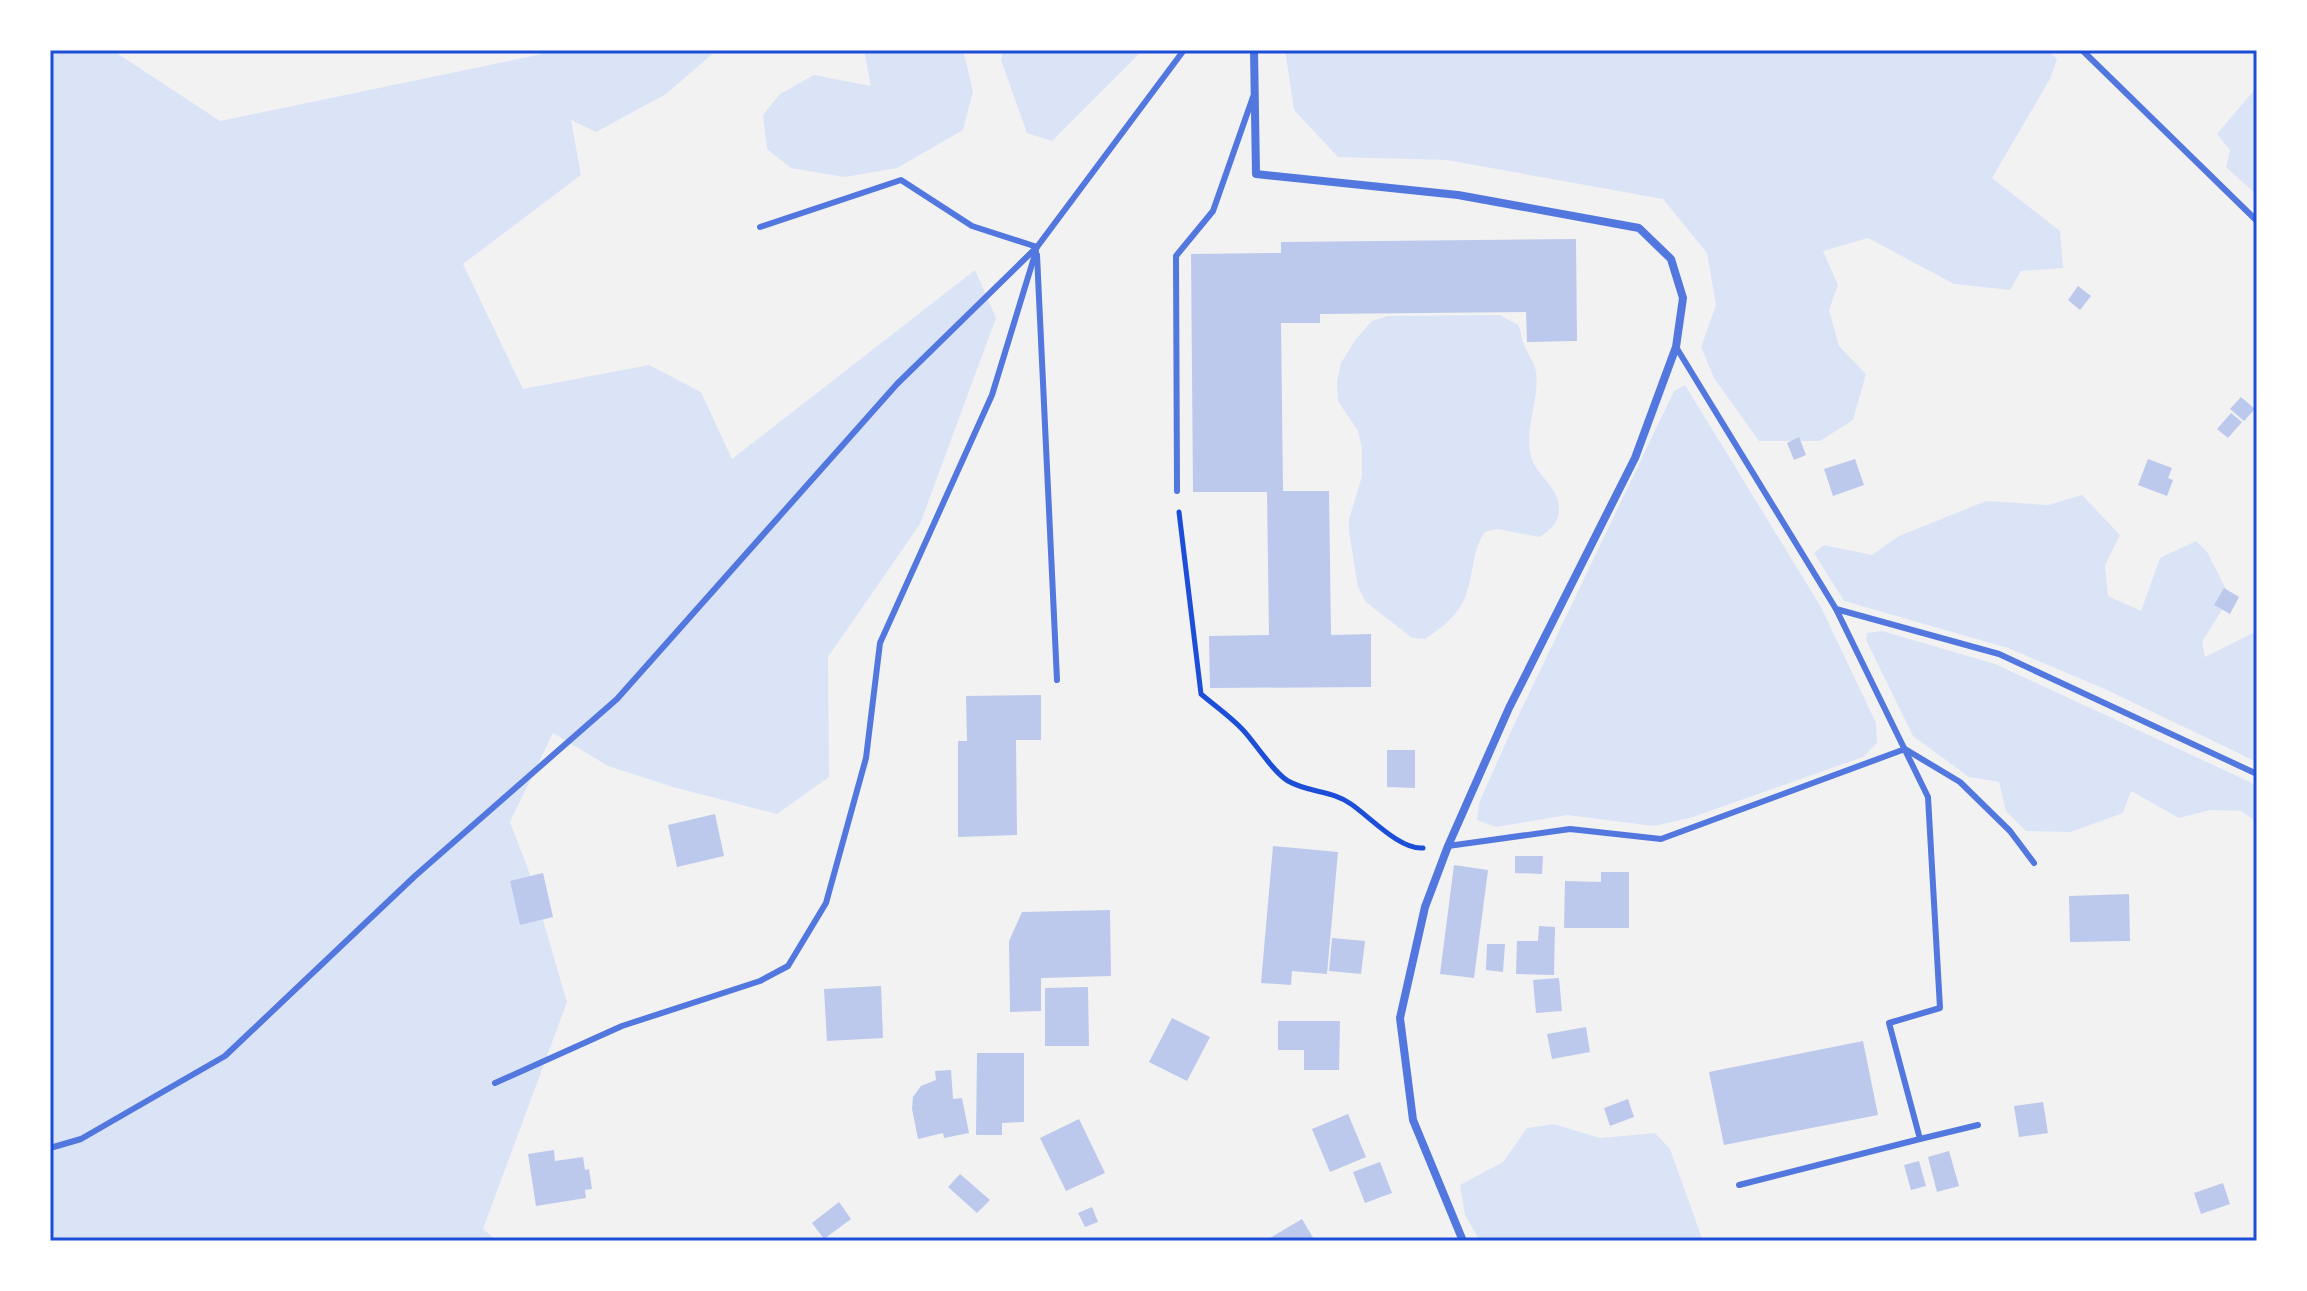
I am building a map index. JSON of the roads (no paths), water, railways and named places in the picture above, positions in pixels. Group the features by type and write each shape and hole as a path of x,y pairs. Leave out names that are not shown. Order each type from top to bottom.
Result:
{"street":[{"path":"1254,50 1256,174 1458,195 1639,228 1671,259 1683,298 1676,347 1635,458 1509,708 1448,846 1425,907 1400,1018 1413,1120 1463,1241"}],"lane":[{"path":"50,1148 81,1139 225,1056 415,876 617,699 897,384 1037,247 1184,50"},
{"path":"2082,50 2257,221"},
{"path":"1177,491 1176,256 1213,211 1254,94"},
{"path":"760,227 901,180 972,226 1037,247"},
{"path":"1037,247 1057,680"},
{"path":"495,1083 622,1026 760,981 788,966 826,903 866,758 880,643 992,395 1037,247"},
{"path":"1676,347 1836,609 1928,797 1940,1008 1889,1023 1920,1139"},
{"path":"1836,609 1999,654 2257,774"},
{"path":"1448,846 1570,829 1661,839 1905,749"},
{"path":"1905,749 1960,782 2010,831 2034,863"},
{"path":"1739,1185 1978,1125"}]}
